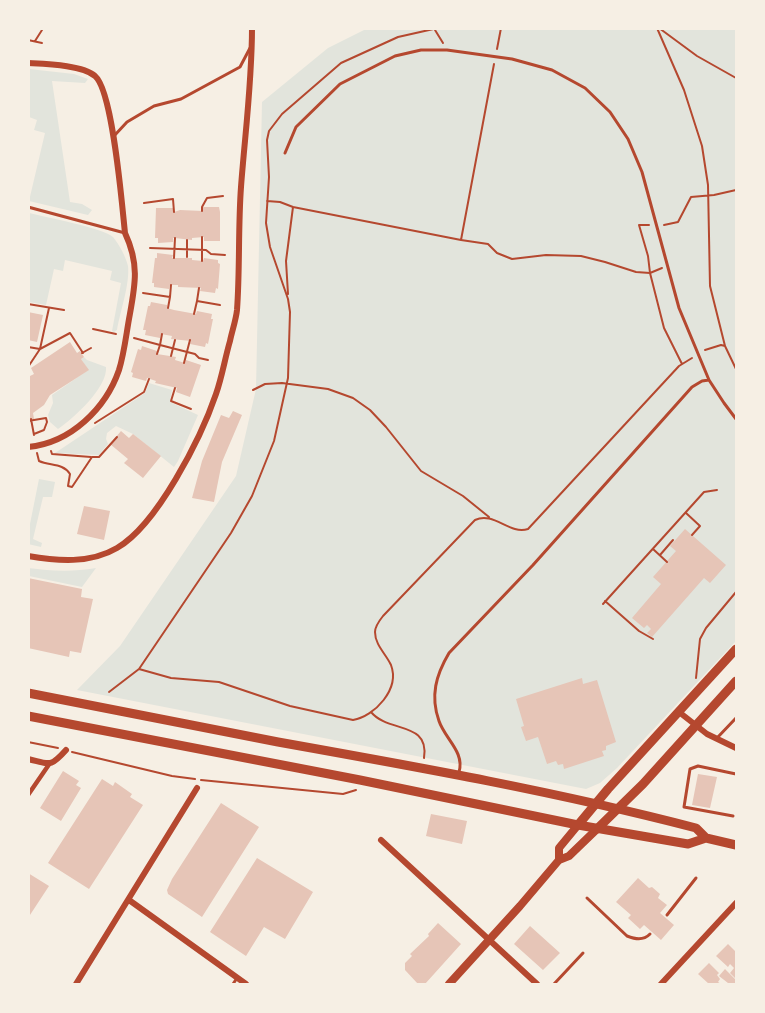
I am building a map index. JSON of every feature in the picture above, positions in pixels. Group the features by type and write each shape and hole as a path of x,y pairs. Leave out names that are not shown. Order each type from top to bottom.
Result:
{"main road":[{"path":"559,860 559,848 578,825 736,649"},
{"path":"449,984 559,860 569,856 618,808 736,681"},
{"path":"28,693 458,774 597,803 696,828 706,838"},
{"path":"28,716 370,782 597,829 688,844 706,838 736,845"}],"street":[{"path":"28,556 57,560 90,558 117,549 134,536 149,520 169,490 207,417 217,393 237,312 241,190 252,28"},
{"path":"28,63 86,69 98,77 108,106 125,233 134,253 135,276 120,368 111,388 92,416 72,432 28,447"},
{"path":"679,712 695,727 736,748"},
{"path":"28,759 55,762 66,750"},
{"path":"28,795 50,763"},
{"path":"76,984 197,788"},
{"path":"381,840 537,984"},
{"path":"129,900 235,981 246,984"},
{"path":"661,984 736,903"}],"lane":[{"path":"113,138 127,122 154,106 181,99 240,67 252,45"},
{"path":"285,153 296,127 340,84 395,56 421,50 447,50 496,57 552,70 585,88 610,112 628,139 637,161 679,308 709,380 736,419"},
{"path":"28,207 125,233"},
{"path":"458,774 461,766 459,754 439,722 434,690 440,669 449,653 533,565 692,387 709,380"},
{"path":"716,739 736,718"},
{"path":"733,816 684,807 690,769 698,766 736,774"},
{"path":"667,915 696,878"},
{"path":"587,898 627,936 643,939 650,934"},
{"path":"554,984 583,953"}],"path":[{"path":"461,240 501,28"},
{"path":"658,28 697,56 736,78"},
{"path":"658,28 697,128 707,175 710,286 725,346 736,369"},
{"path":"288,299 270,247 266,224 269,177 267,140 272,125 341,63 398,37 437,29 447,50"},
{"path":"35,41 42,30"},
{"path":"28,40 42,43"},
{"path":"682,364 664,328 639,225 674,224 680,219 691,197 736,190"},
{"path":"202,211 207,198 224,196"},
{"path":"144,202 173,200 174,212"},
{"path":"267,201 488,244 497,253 512,259 546,255 581,256 636,272 650,273 667,266"},
{"path":"109,692 139,669 231,533 252,496 274,441 286,384 290,332 286,261 293,207"},
{"path":"202,237 202,261"},
{"path":"174,258 175,238"},
{"path":"187,240 187,257"},
{"path":"150,248 203,249 211,254 225,255"},
{"path":"168,308 171,285"},
{"path":"194,314 199,288"},
{"path":"143,293 170,297"},
{"path":"197,301 220,305"},
{"path":"28,304 64,310"},
{"path":"28,367 40,350 49,309"},
{"path":"93,329 116,334"},
{"path":"28,347 40,350 70,333 82,353 92,348"},
{"path":"157,354 162,334"},
{"path":"134,338 188,352 208,360"},
{"path":"171,356 175,340"},
{"path":"184,363 190,340"},
{"path":"254,390 269,383 286,384 328,389 353,398 370,410 386,427 421,471 463,496 489,517 509,527 523,530 528,529 682,364 709,348 725,346"},
{"path":"92,424 144,392 149,379"},
{"path":"175,388 171,401 191,410"},
{"path":"46,418 47,422 42,433 34,436 30,420 46,418"},
{"path":"51,451 52,454 99,457 117,437"},
{"path":"37,453 42,463 67,470 70,474 68,486 72,487 92,457"},
{"path":"653,639 639,631 604,602 704,492 717,490"},
{"path":"686,513 699,526 692,535"},
{"path":"139,669 171,678 219,682 290,706 353,720 360,719 381,704 390,690 393,673 377,642 374,634 375,626 475,520 489,517"},
{"path":"660,555 673,540"},
{"path":"653,549 667,562"},
{"path":"696,681 700,639 706,628 736,592"},
{"path":"371,712 385,724 415,732 421,738 424,758"},
{"path":"28,742 172,776 343,794 357,789"}],"shaded area":[{"path":"366,29 736,29 736,641 617,768 600,783 586,789 77,690 120,646 236,476 256,389 262,102 328,48"},
{"path":"29,69 74,74 88,79 85,83 52,81 70,202 82,204 92,210 88,215 29,201 45,133 34,130 37,120 29,117"},
{"path":"29,213 98,230 113,237 128,266 126,289 117,330 112,331 121,283 110,280 112,271 65,260 63,271 54,269 46,305 29,302"},
{"path":"84,357 106,367 102,384 89,401 58,429 50,422 48,415 53,403 52,395 88,370 81,359"},
{"path":"149,383 172,390 170,402 198,415 174,467 133,434 116,426 107,433 108,444 99,455 55,453 145,393"},
{"path":"39,479 55,482 52,497 43,497 33,539 42,543 41,547 28,544"},
{"path":"28,568 62,571 96,568 82,587 29,576"}],"building":[{"path":"203,207 219,207 220,241 204,241 204,237 192,238 192,240 173,238 173,242 158,243 158,238 155,238 156,208 173,208 174,212 203,211"},
{"path":"157,253 173,255 172,258 218,260 220,264 218,289 216,288 215,293 200,291 201,288 178,287 178,285 170,285 169,289 154,287 152,283"},
{"path":"151,302 167,305 167,308 174,310 212,314 208,344 206,343 205,347 190,344 191,341 171,339 172,336 161,334 160,338 145,335 146,330 143,330"},
{"path":"28,312 43,315 37,342 28,340"},
{"path":"70,342 77,353 80,351 84,357 81,359 89,370 50,395 44,405 33,413 34,419 28,419 28,377 34,374 31,368"},
{"path":"142,346 157,351 157,354 176,357 175,360 185,363 186,360 201,365 190,397 176,392 177,388 155,383 156,381 147,378 146,381 132,377 131,372 138,349 141,350"},
{"path":"233,411 242,415 222,462 214,502 192,498 202,461 221,415 229,418"},
{"path":"121,431 129,438 133,434 161,456 143,478 124,463 128,459 110,444"},
{"path":"84,506 110,511 104,540 77,534"},
{"path":"685,529 726,565 710,583 704,578 652,637 647,633 651,629 647,625 644,628 632,618 661,584 653,577 676,551 670,546"},
{"path":"28,578 82,589 81,597 93,599 81,653 70,651 69,657 28,648"},
{"path":"582,678 583,684 597,680 616,742 606,746 606,750 602,751 604,756 564,769 563,764 558,765 556,761 547,764 538,737 526,741 516,699"},
{"path":"63,771 79,781 76,785 81,788 61,821 40,808"},
{"path":"698,774 717,777 710,808 692,805"},
{"path":"102,779 113,786 115,782 132,794 130,797 143,805 89,889 48,863"},
{"path":"221,803 259,827 202,917 168,894 167,890"},
{"path":"431,814 467,821 462,844 426,836"},
{"path":"257,858 313,892 285,939 264,927 246,956 210,932"},
{"path":"28,873 49,886 28,918"},
{"path":"638,878 660,894 658,898 667,905 660,913 674,925 661,940 644,925 640,929 628,918 631,915 616,902"},
{"path":"438,923 461,944 425,984 418,984 405,970 405,963 412,956 410,954 429,936 428,934"},
{"path":"530,926 560,953 543,970 514,944"},
{"path":"728,944 736,952 736,979 730,973 734,968 730,964 728,967 716,956"},
{"path":"709,963 719,973 718,982 721,984 709,984 698,974"},
{"path":"725,969 736,980 736,984 727,984 719,976"}]}
